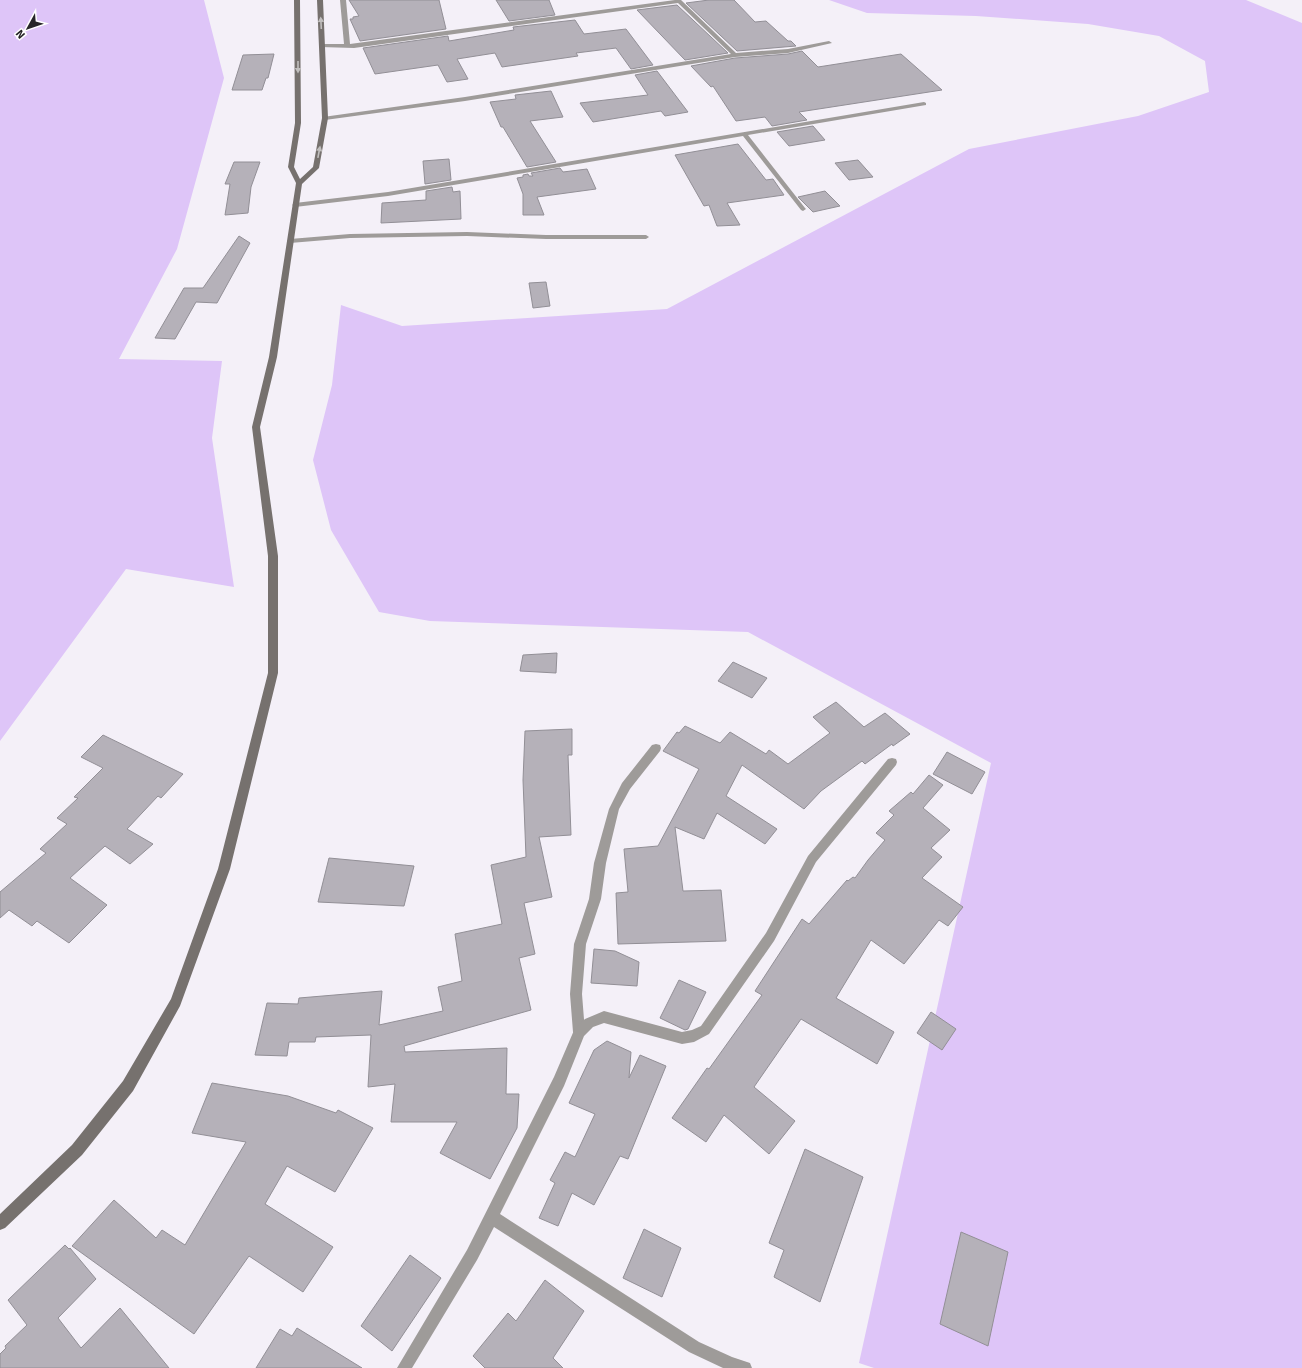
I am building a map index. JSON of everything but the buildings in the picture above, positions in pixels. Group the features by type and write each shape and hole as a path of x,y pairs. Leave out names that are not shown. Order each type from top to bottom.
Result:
{"street":[{"path":"0,1222 77,1150 128,1086 176,1002 224,869 274,673 273,556 256,427 274,357 299,183 291,167 298,123 297,0"},
{"path":"299,183 316,168 325,118 320,0"},
{"path":"343,0 347,46"},
{"path":"322,46 347,46 679,0 735,55"},
{"path":"325,118 465,99 735,55 788,51 829,43"},
{"path":"295,205 388,194 558,164 924,104"},
{"path":"744,134 803,209"},
{"path":"290,241 350,236 467,234 546,237 646,237"},
{"path":"579,1032 576,994 580,944 595,899 600,863 614,809 626,786 656,748"},
{"path":"404,1368 472,1255 559,1081 579,1032 589,1023 604,1017 682,1038 694,1036 705,1030 770,936 812,859 892,762"},
{"path":"491,1217 694,1347 731,1364 745,1368"}],"shaded area":[{"path":"0,0 204,0 224,78 177,249 119,359 222,361 212,438 234,587 126,569 0,741"},
{"path":"829,0 1246,0 1302,23 1302,1368 874,1368 859,1363 991,763 748,632 430,621 379,612 331,530 313,460 332,385 341,305 402,326 667,309 969,149 1138,116 1209,92 1205,61 1159,36 1088,24 976,16 867,13"}]}
